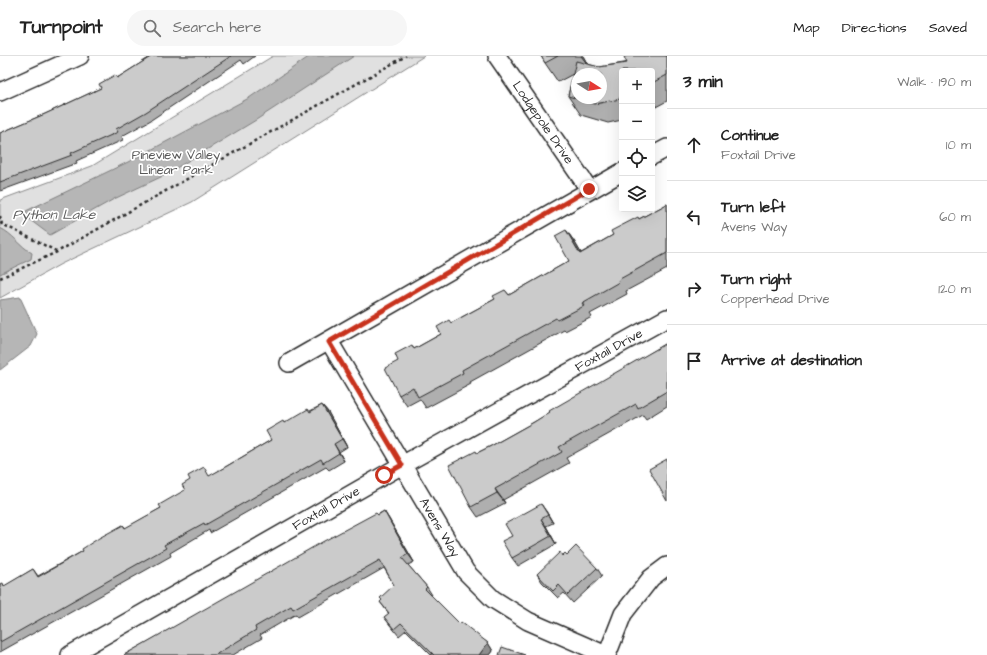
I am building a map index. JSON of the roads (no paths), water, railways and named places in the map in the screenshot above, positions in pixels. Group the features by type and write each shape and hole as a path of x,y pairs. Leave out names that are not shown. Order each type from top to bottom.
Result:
{"street":[{"path":"0,92 80,56"},
{"name":"Lodgepole Drive","path":"497,56 589,189"},
{"path":"655,154 667,148"},
{"path":"289,363 329,342 589,189 619,174"},
{"name":"Foxtail Drive","path":"70,655 402,465 667,318"},
{"name":"Avens Way","path":"329,342 466,572 493,599 528,621 606,655"},
{"path":"606,655 623,614 651,578 667,566"}],"water":[{"name":"Python Lake","path":"310,56 354,56 256,120 163,176 114,199 50,235 26,217 26,211 128,162 249,98"},
{"name":"Python Lake","path":"0,228 9,233 32,253 31,259 0,274"},
{"path":"20,297 37,334 31,346 0,370 0,300"}],"park label":[{"name":"Pineview Valley Linear Park","path":"176,162"}]}
